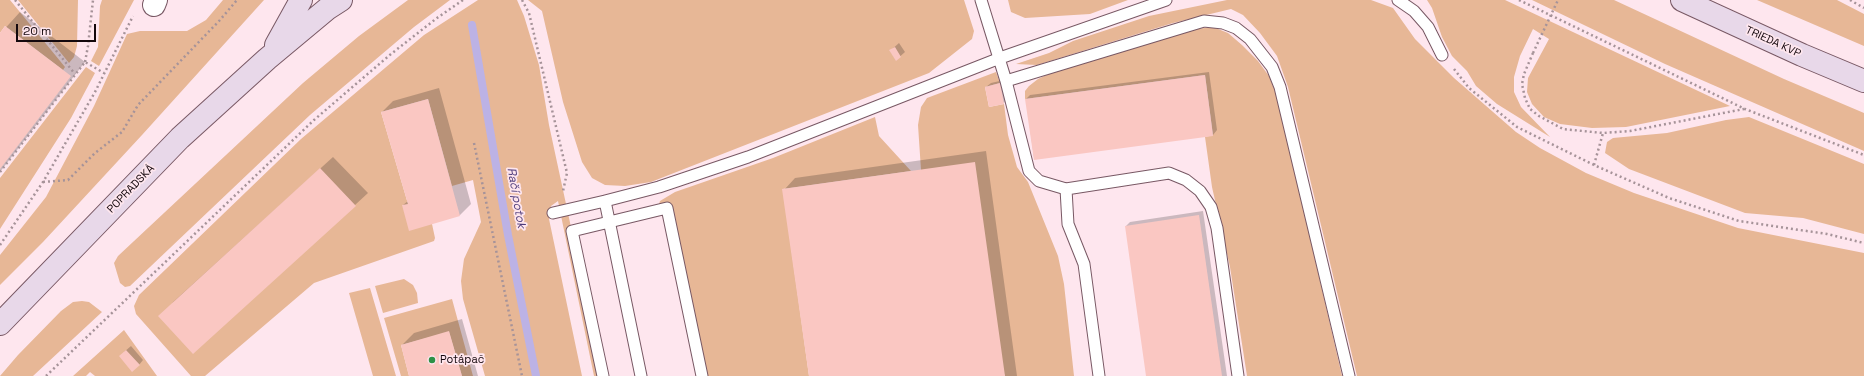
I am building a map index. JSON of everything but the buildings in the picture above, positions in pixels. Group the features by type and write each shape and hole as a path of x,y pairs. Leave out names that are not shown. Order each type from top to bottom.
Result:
{"street":[{"name":"POPRADSKÁ","path":"267,59 301,0"},
{"name":"POPRADSKÁ","path":"0,324 180,138 267,59 327,9 341,0"},
{"name":"TRIEDA KVP","path":"1682,0 1802,55 1864,81"}],"lane":[{"path":"981,0 1000,58 1029,171 1039,181 1066,189 1169,173 1186,180 1200,191 1211,207 1217,228 1238,376"},
{"path":"554,213 659,187 748,157 1000,58 1166,0"},
{"path":"1398,0 1414,11 1428,27 1442,55"},
{"path":"1006,81 1204,21 1223,23 1236,28 1250,39 1272,67 1280,87 1349,376"},
{"path":"1066,189 1068,224 1084,264 1099,376"},
{"path":"605,201 641,376"},
{"path":"604,376 572,231 667,208 702,376"}],"path":[{"path":"15,0 75,74"},
{"path":"0,172 85,62 93,0"},
{"path":"43,182 68,180 95,153 122,132 138,105 220,20 237,0"},
{"path":"46,376 314,120 414,36 463,0"},
{"path":"522,0 529,13 567,173 565,187 554,213"},
{"path":"1519,0 1745,109 1864,155"},
{"path":"1558,0 1524,74 1522,84 1525,98 1530,109 1549,123 1562,129 1603,134 1630,131 1745,109"},
{"path":"1850,0 1864,8"},
{"path":"0,245 43,182 104,72 148,6"},
{"path":"1442,55 1469,88 1517,127 1594,165 1669,198 1739,221 1827,234 1864,243"},
{"path":"85,62 104,72"},
{"path":"1594,165 1603,134"},
{"path":"474,143 522,376"}],"shaded area":[{"path":"0,0 10,0 65,67 63,70 5,26 0,33"},
{"path":"18,0 78,0 77,46 74,57 69,63"},
{"path":"102,0 134,0 99,66 91,61 98,47 100,6"},
{"path":"223,0 264,0 43,242 0,285 0,255 46,197 94,106 127,34 140,31 187,31 206,20"},
{"path":"408,0 450,0 414,27 310,115 130,286 125,287 120,283 114,263 118,256 303,83 359,36"},
{"path":"478,0 517,0 524,16 539,65 549,125 603,376 594,376 558,201 551,206 549,219 582,376 485,376 463,299 461,281 464,259 481,222 473,180 452,186 428,99 381,112 408,204 432,224 435,238 434,241 314,283 205,376 191,376 136,314 134,306 139,295 301,139 424,35"},
{"path":"528,0 964,0 974,31 972,39 929,73 651,182 625,186 605,185 592,178 582,162 563,102 542,11"},
{"path":"1008,0 1128,0 1090,14 1025,18 1011,12"},
{"path":"1227,0 1371,0 1393,8 1415,39 1454,78 1516,132 1540,148 1586,173 1634,193 1738,228 1864,253 1864,376 1357,376 1288,87 1277,56 1260,33 1243,15 1231,9 1173,23 1037,65 1016,64 1049,53 1073,41 1149,16"},
{"path":"1427,0 1505,0 1730,106 1626,127 1592,128 1560,124 1544,117 1532,104 1527,92 1528,78 1549,39 1533,29 1520,56 1514,77 1514,92 1521,107 1550,137 1497,104 1476,86 1467,71 1452,56 1442,37 1432,8"},
{"path":"1532,0 1614,0 1784,79 1864,113 1864,151 1665,64"},
{"path":"1757,0 1837,0 1864,14 1864,46"},
{"path":"1213,27 1228,33 1258,61 1269,76 1278,99 1342,376 1247,376 1230,267 1212,187 1205,137 1213,135 1205,75 1025,99 1025,91 1029,86 1038,79 1057,70 1196,29"},
{"path":"86,67 95,73 71,118 0,229 0,178"},
{"path":"996,72 1000,83 985,87 989,107 1004,104 1008,135 1017,167 1028,182 1058,256 1064,284 1074,376 1005,376 921,170 918,125 921,107 927,98"},
{"path":"875,117 879,136 911,171 783,189 809,376 702,376 667,208 657,210 660,201 675,192 773,158"},
{"path":"1749,117 1864,164 1864,234 1803,218 1745,213 1629,169 1605,153 1607,142 1613,138 1667,133 1726,120"},
{"path":"404,279 413,285 417,293 418,303 383,313 375,286"},
{"path":"370,288 396,376 373,376 349,293"},
{"path":"452,299 473,376 462,376 449,332 401,345 409,376 401,376 384,318"},
{"path":"73,302 89,302 102,312 33,376 0,376 18,355 61,311"},
{"path":"124,330 157,376 95,376 90,372 86,376 73,376"}],"waterway":[{"name":"Račí potok","path":"472,25 508,235 536,376"}],"place":[{"name":"Potápač","path":"432,360"}]}
